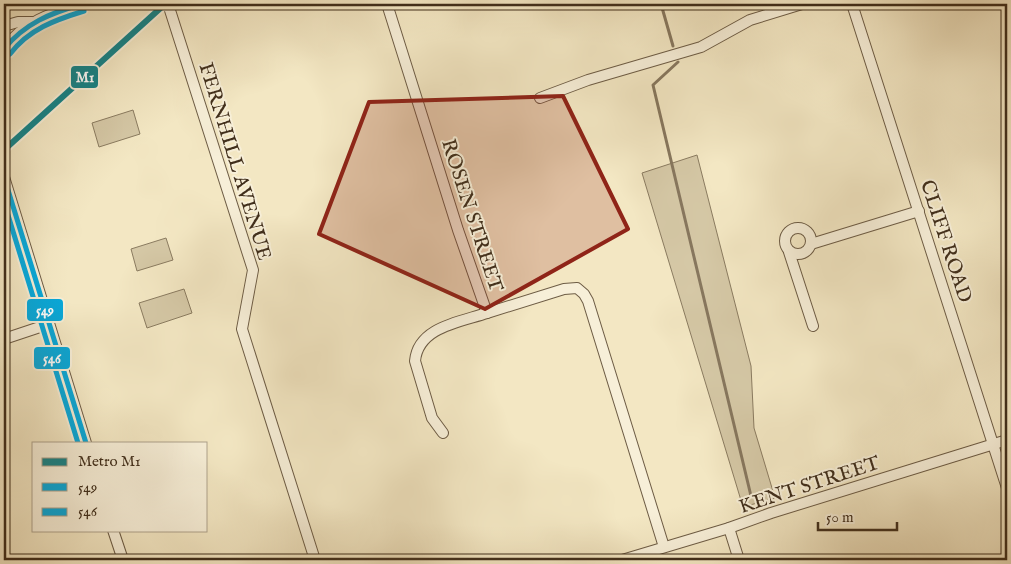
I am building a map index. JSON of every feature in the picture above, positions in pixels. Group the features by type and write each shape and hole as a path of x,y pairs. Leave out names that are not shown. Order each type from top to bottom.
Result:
{"street":[{"path":"4,49 9,42 32,22 46,15 82,4"},
{"name":"FERNHILL AVENUE","path":"168,4 253,270 242,329 315,560"},
{"name":"ROSEN STREET","path":"387,4 458,230 487,313 564,289 577,288 584,294 591,310 664,547"},
{"path":"540,98 588,80 701,47 750,20 802,4"},
{"name":"CLIFF ROAD","path":"852,4 920,211 1007,488"},
{"path":"4,26 18,22 32,22"},
{"path":"4,177 86,442"},
{"path":"811,244 920,211"},
{"path":"789,252 796,255 805,253 808,250 811,244 811,237 806,230 793,228 785,238 786,247 813,326"},
{"path":"444,433 432,418 415,361 415,354 424,339 434,332 487,313"},
{"path":"4,339 49,324"},
{"name":"KENT STREET","path":"622,560 1007,440"},
{"path":"729,528 739,560"},
{"path":"114,532 122,560"}],"highlighted area":[{"path":"563,96 628,229 485,309 319,234 369,102"}],"shaded area":[{"path":"133,110 140,134 99,147 92,123"},
{"path":"697,155 751,366 754,428 775,498 743,507 642,173"},
{"path":"166,238 173,260 137,271 131,249"},
{"path":"184,289 192,313 147,328 139,303"}],"waterway":[{"path":"661,4 673,46"},
{"path":"678,62 653,85 751,496"}],"metro line":[{"name":"M1","path":"4,150 165,4"}],"transit line":[{"name":"549","path":"4,49 21,32 39,20 82,4"},
{"name":"546","path":"10,54 17,45 34,32 53,22 84,11"},
{"name":"549","path":"4,177 86,442"},
{"name":"546","path":"4,202 78,442"}]}
